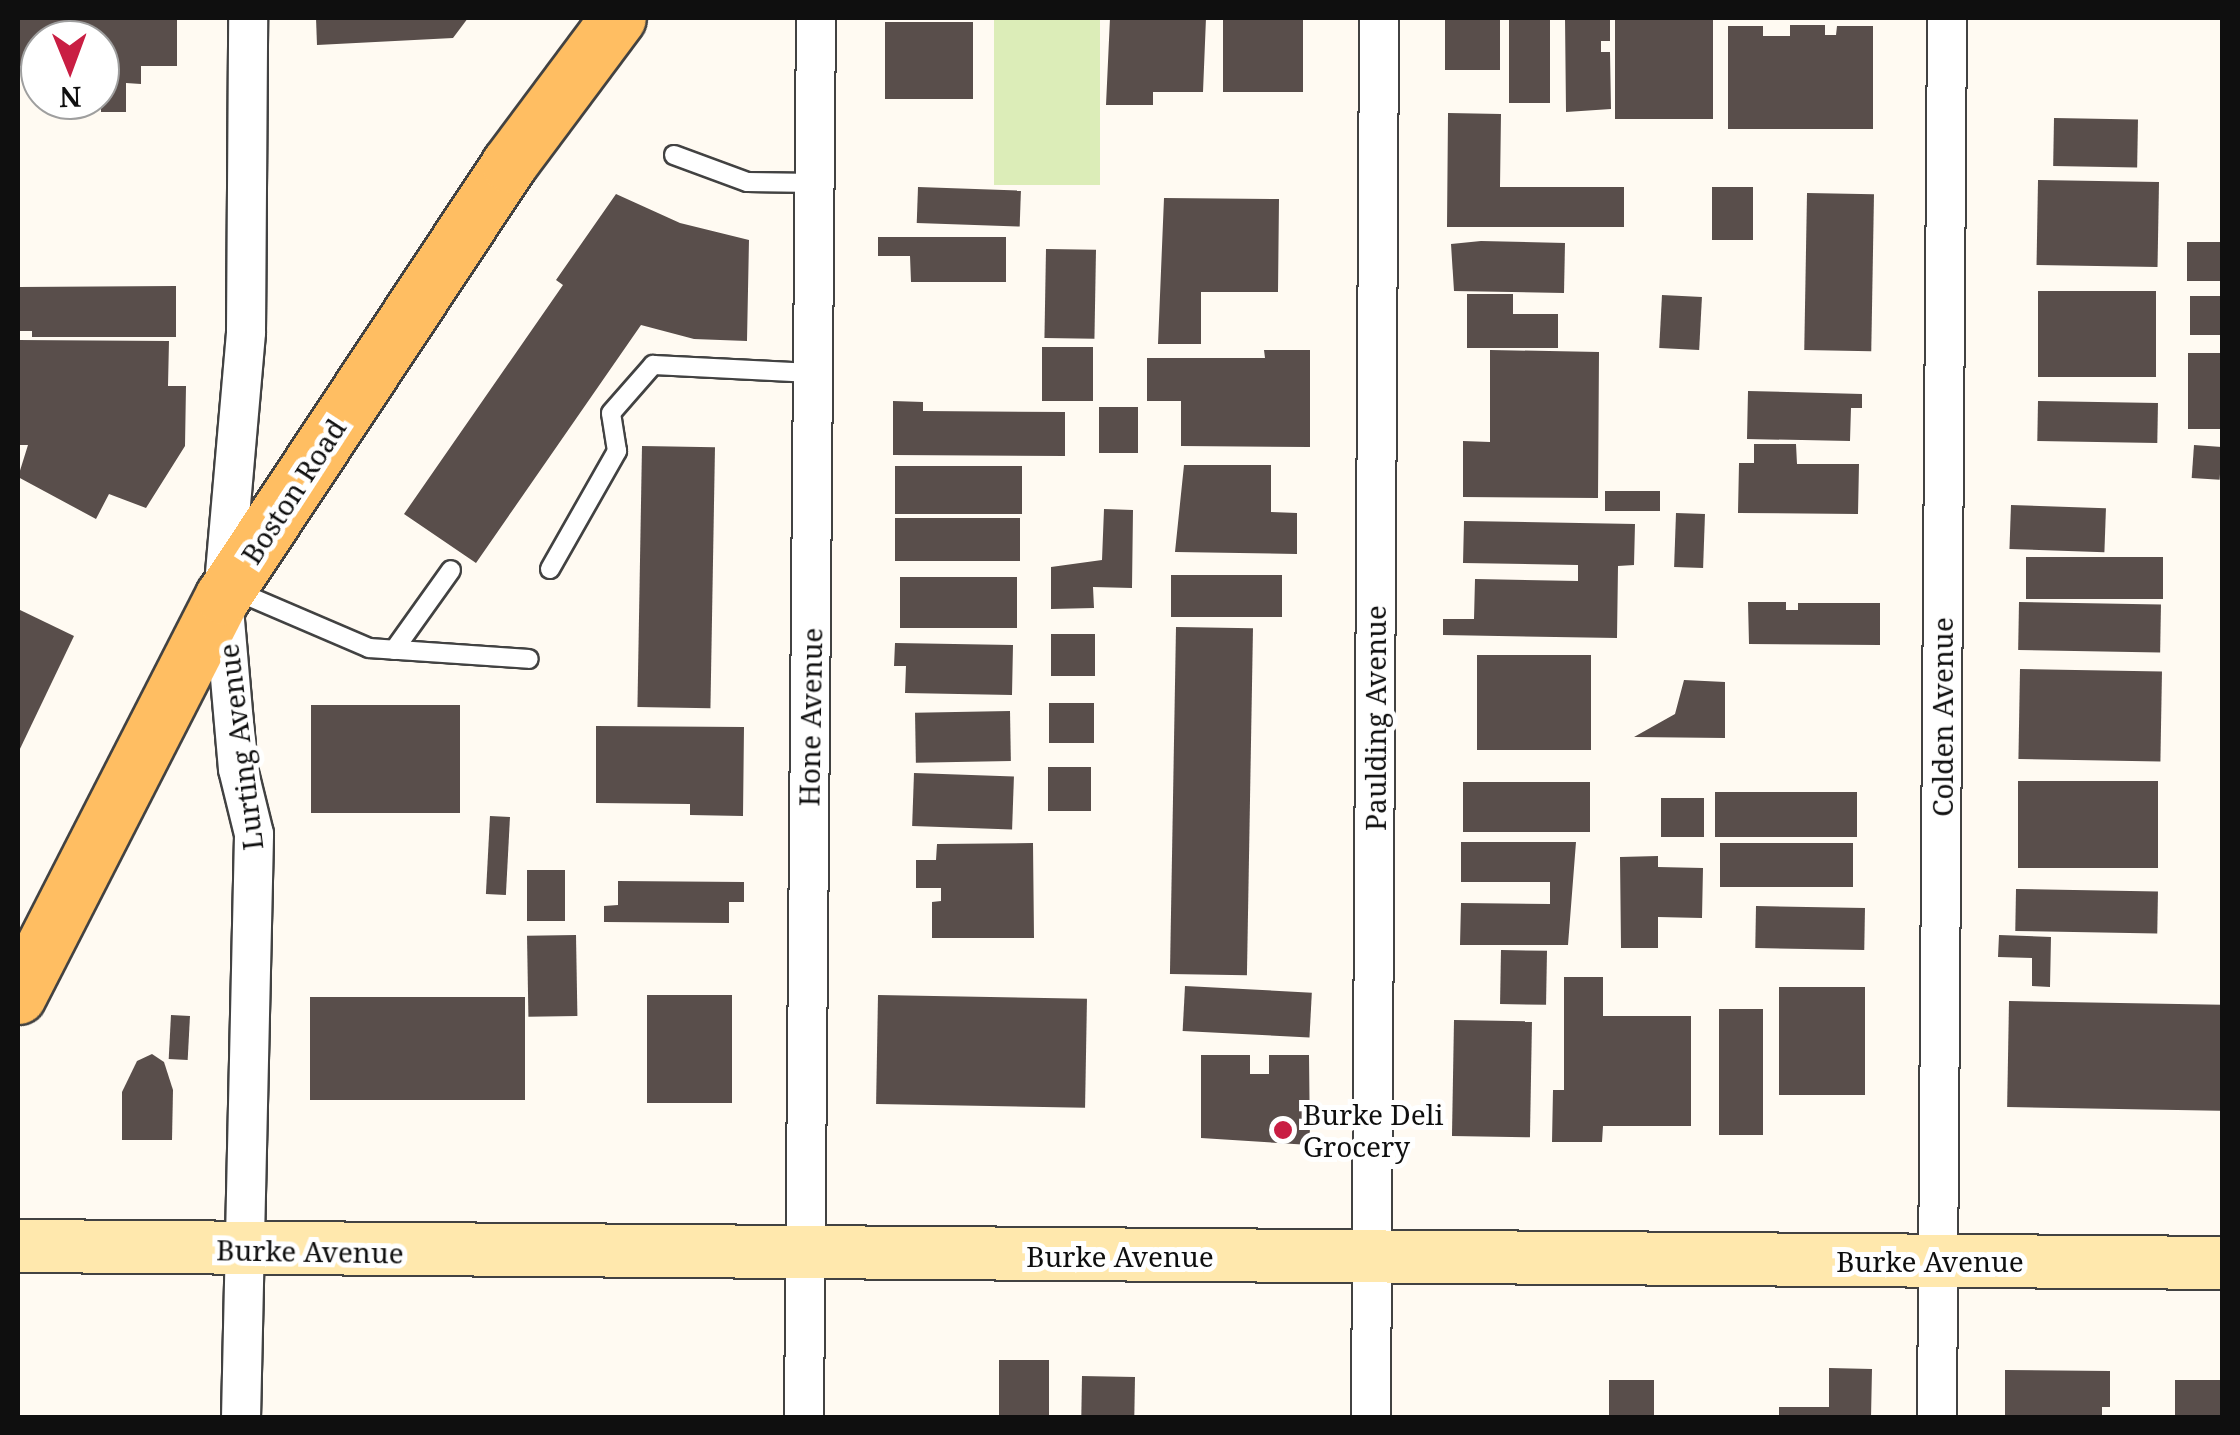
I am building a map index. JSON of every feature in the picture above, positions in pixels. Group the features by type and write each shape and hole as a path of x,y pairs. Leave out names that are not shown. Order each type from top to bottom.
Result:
{"main road":[{"name":"Boston Road","path":"18,996 226,592 508,164 618,18"},
{"name":"Burke Avenue","path":"18,1246 2222,1263"}],"street":[{"name":"Lurting Avenue","path":"241,1418 254,834 238,769 226,592 246,332 248,18"},
{"name":"Hone Avenue","path":"804,1418 816,18"},
{"name":"Paulding Avenue","path":"1371,1418 1379,18"},
{"name":"Colden Avenue","path":"1937,1418 1947,18"}],"lane":[{"path":"674,155 748,182 815,183"},
{"path":"550,568 617,451 611,413 653,365 813,373"},
{"path":"394,650 451,570"},
{"path":"226,592 369,648 528,658"}],"green space":[{"path":"994,18 1100,18 1100,185 994,185"}],"building":[{"path":"18,18 177,18 177,66 141,66 141,84 126,83 126,112 120,112 120,20 20,20 18,66"},
{"path":"316,18 468,18 453,38 317,45"},
{"path":"1110,18 1206,18 1203,92 1153,92 1153,105 1106,105"},
{"path":"1223,18 1303,18 1303,92 1223,92"},
{"path":"1445,18 1500,18 1500,70 1445,70"},
{"path":"1509,18 1550,18 1550,103 1509,103"},
{"path":"1565,18 1610,18 1610,41 1601,41 1601,52 1610,52 1611,109 1566,112"},
{"path":"1615,18 1713,18 1713,119 1615,119"},
{"path":"885,22 973,22 973,99 885,99"},
{"path":"1790,25 1825,25 1825,35 1836,35 1837,26 1873,26 1873,129 1728,129 1728,26 1763,26 1763,36 1790,36"},
{"path":"1448,113 1501,114 1500,187 1624,187 1624,227 1447,227"},
{"path":"2054,118 2138,119 2137,167 2053,166"},
{"path":"2038,180 2159,182 2158,267 2037,265"},
{"path":"918,187 1021,191 1020,227 917,223"},
{"path":"1712,187 1753,187 1753,240 1712,240"},
{"path":"1807,193 1874,194 1871,351 1804,350"},
{"path":"616,194 680,223 749,240 747,341 694,339 641,325 476,563 404,514 563,285 556,280"},
{"path":"1164,198 1279,199 1278,292 1201,292 1201,344 1158,344"},
{"path":"878,237 1006,237 1006,282 911,282 910,256 878,256"},
{"path":"2187,242 2222,242 2222,281 2187,281"},
{"path":"1565,243 1564,293 1454,291 1451,244"},
{"path":"1046,249 1096,250 1094,339 1044,338"},
{"path":"176,286 176,337 32,337 32,331 18,331 18,287"},
{"path":"2038,291 2156,291 2156,377 2038,377"},
{"path":"1467,294 1513,294 1513,314 1558,314 1558,348 1467,348"},
{"path":"1662,295 1702,297 1699,350 1659,348"},
{"path":"2190,296 2222,296 2222,335 2190,335"},
{"path":"18,340 169,341 168,386 186,386 185,446 146,508 109,494 96,519 18,477 28,445 18,445"},
{"path":"1042,347 1093,347 1093,401 1042,401"},
{"path":"1264,350 1310,350 1310,447 1181,446 1181,401 1147,401 1147,358 1265,358"},
{"path":"1490,350 1599,352 1598,498 1463,497 1463,441 1490,442"},
{"path":"2188,353 2222,353 2222,429 2188,429"},
{"path":"1748,391 1862,394 1862,408 1851,408 1850,441 1747,439"},
{"path":"893,401 923,402 923,411 1065,412 1065,456 893,455"},
{"path":"2038,401 2158,403 2157,443 2037,441"},
{"path":"1099,407 1138,407 1138,453 1099,453"},
{"path":"1754,444 1796,444 1797,464 1859,464 1858,514 1738,513 1739,463 1754,463"},
{"path":"2194,445 2222,447 2220,480 2192,478"},
{"path":"642,446 715,447 710,708 637,707"},
{"path":"1184,465 1271,465 1271,512 1297,513 1297,554 1175,552"},
{"path":"895,466 1022,466 1022,514 895,514"},
{"path":"1605,491 1660,491 1660,511 1605,511"},
{"path":"2011,505 2106,508 2104,552 2009,549"},
{"path":"1104,509 1133,510 1132,588 1093,587 1094,608 1051,609 1051,567 1102,560"},
{"path":"1676,513 1705,514 1703,568 1674,567"},
{"path":"895,518 1020,518 1020,561 895,561"},
{"path":"1464,521 1635,524 1634,565 1618,566 1617,638 1443,635 1443,619 1474,619 1475,579 1578,581 1578,565 1463,563"},
{"path":"2026,557 2163,557 2163,599 2026,599"},
{"path":"1171,575 1282,575 1282,617 1171,617"},
{"path":"900,577 1017,577 1017,628 900,628"},
{"path":"1748,602 1786,602 1786,610 1798,610 1798,603 1880,603 1880,645 1749,644"},
{"path":"2019,602 2161,604 2160,652 2018,650"},
{"path":"18,609 74,636 18,753"},
{"path":"1176,627 1253,628 1247,975 1170,974"},
{"path":"1051,634 1095,634 1095,676 1051,676"},
{"path":"895,643 1013,645 1012,695 905,693 906,666 894,666"},
{"path":"1477,655 1591,655 1591,750 1477,750"},
{"path":"2020,669 2162,671 2160,761 2018,759"},
{"path":"1684,680 1725,682 1725,738 1634,737 1675,714"},
{"path":"1049,703 1094,703 1094,743 1049,743"},
{"path":"311,705 460,705 460,813 311,813"},
{"path":"1010,711 1011,761 916,763 915,713"},
{"path":"596,726 744,727 743,816 690,815 690,804 596,803"},
{"path":"1048,767 1091,767 1091,811 1048,811"},
{"path":"914,773 1014,776 1012,829 912,826"},
{"path":"2018,781 2158,781 2158,868 2018,868"},
{"path":"1463,782 1590,782 1590,832 1463,832"},
{"path":"1715,792 1857,792 1857,837 1715,837"},
{"path":"1661,798 1704,798 1704,837 1661,837"},
{"path":"490,816 510,817 506,895 486,894"},
{"path":"1461,842 1576,842 1568,945 1460,945 1461,903 1550,904 1550,882 1461,882"},
{"path":"1033,843 1034,938 932,938 932,902 941,901 941,888 916,888 916,860 936,860 937,844"},
{"path":"1720,843 1853,843 1853,887 1720,887"},
{"path":"1658,856 1658,867 1703,868 1702,918 1658,917 1658,948 1621,948 1620,857"},
{"path":"527,870 565,870 565,921 527,921"},
{"path":"618,881 744,882 744,902 729,902 729,923 604,922 604,906 618,905"},
{"path":"2016,889 2158,891 2157,933 2015,931"},
{"path":"1756,906 1865,908 1864,950 1755,948"},
{"path":"576,935 577,1016 528,1017 527,936"},
{"path":"1999,935 2051,937 2050,987 2032,986 2032,958 1998,957"},
{"path":"1501,950 1547,951 1546,1005 1500,1004"},
{"path":"1564,977 1603,977 1603,1016 1691,1016 1691,1126 1603,1126 1602,1142 1552,1142 1553,1090 1564,1090"},
{"path":"1185,986 1312,993 1309,1038 1183,1031"},
{"path":"1779,987 1865,987 1865,1095 1779,1095"},
{"path":"647,995 732,995 732,1103 647,1103"},
{"path":"878,995 1087,999 1085,1108 876,1104"},
{"path":"310,997 525,997 525,1100 310,1100"},
{"path":"2009,1001 2222,1005 2220,1111 2007,1107"},
{"path":"1719,1009 1763,1009 1763,1135 1719,1135"},
{"path":"171,1015 190,1016 188,1060 169,1059"},
{"path":"1454,1020 1532,1021 1530,1137 1452,1136"},
{"path":"152,1054 164,1062 173,1090 172,1140 122,1140 122,1092 137,1061"},
{"path":"1201,1055 1250,1055 1250,1074 1269,1074 1269,1055 1309,1055 1310,1145 1201,1138"},
{"path":"999,1360 1049,1360 1049,1418 999,1418"},
{"path":"1829,1368 1872,1369 1871,1418 1779,1418 1779,1407 1829,1407"},
{"path":"2005,1370 2110,1371 2110,1407 2102,1407 2102,1418 2005,1418"},
{"path":"1082,1376 1135,1377 1134,1418 1081,1418"},
{"path":"1609,1380 1654,1380 1654,1418 1609,1418"},
{"path":"2175,1380 2222,1380 2222,1418 2175,1418"}],"place":[{"name":"Burke Deli Grocery","path":"1283,1130"}]}
